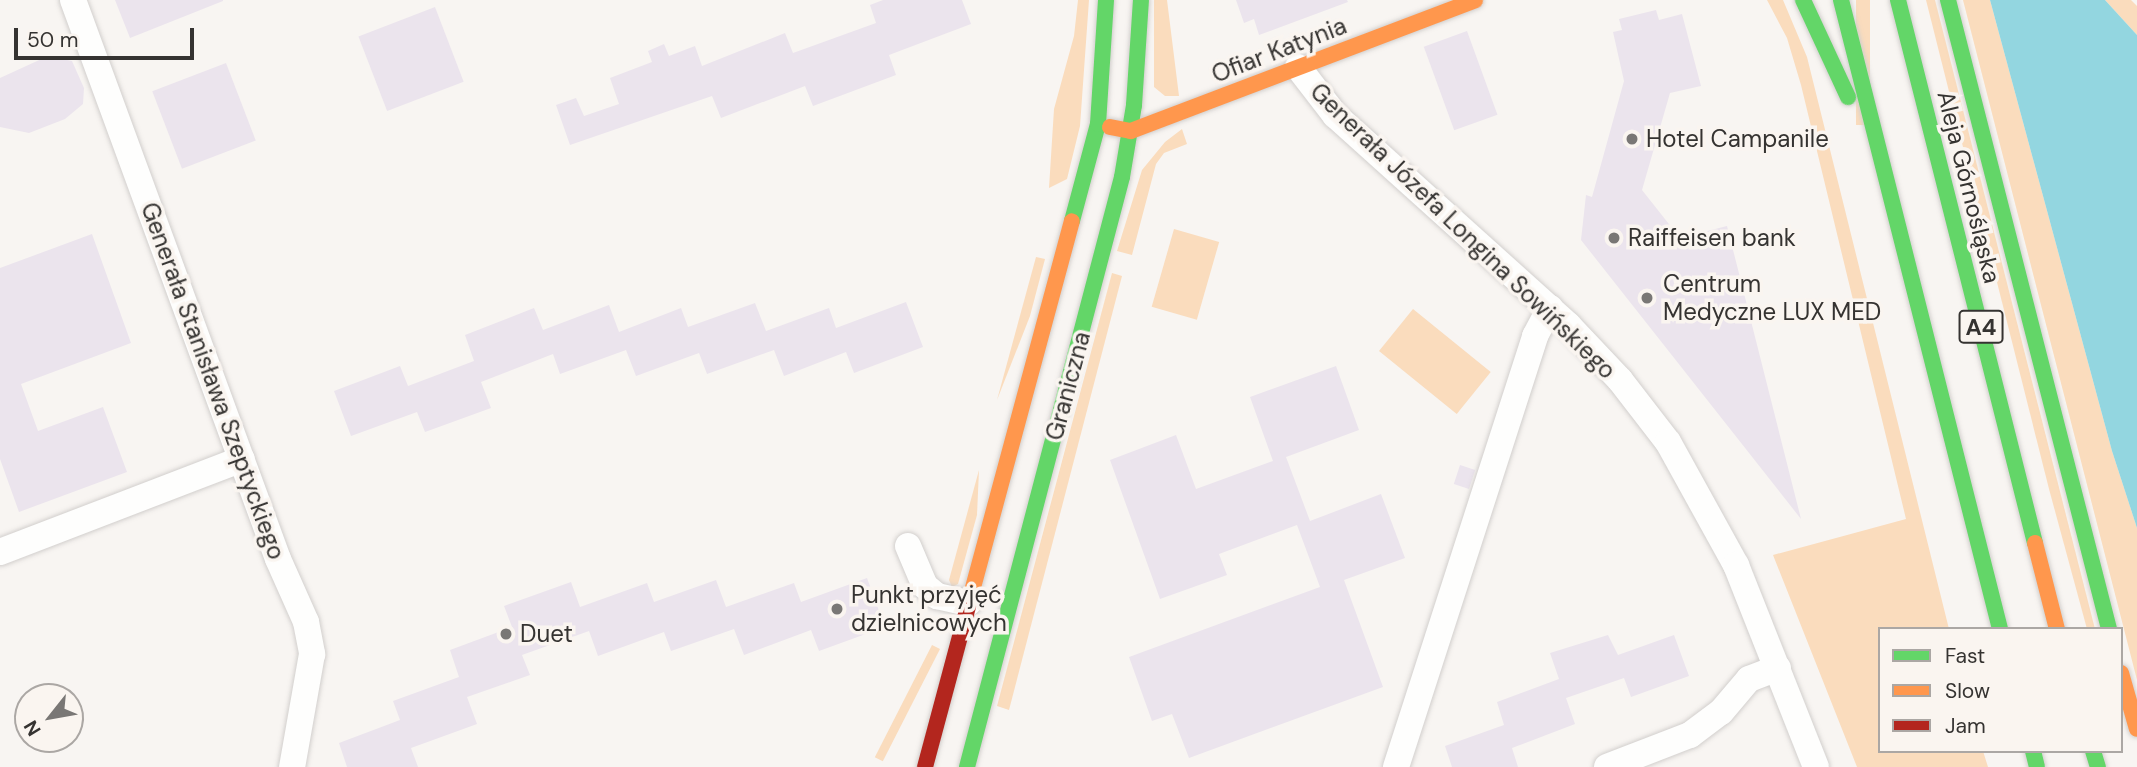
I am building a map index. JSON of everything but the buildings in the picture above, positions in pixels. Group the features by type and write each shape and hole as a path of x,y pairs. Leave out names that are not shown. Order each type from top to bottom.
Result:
{"main road":[{"name":"Graniczna","path":"925,767 1098,124 1106,0"},
{"name":"Graniczna","path":"967,767 1131,131 1141,0"},
{"name":"Ofiar Katynia","path":"1131,131 1475,0"},
{"path":"1804,0 1889,187"},
{"name":"A4","path":"1841,0 1999,627"},
{"name":"Aleja Górnośląska","path":"1900,0 2057,627"},
{"path":"1948,0 2108,627"},
{"path":"1098,124 1131,131"},
{"path":"2123,680 2137,729"}],"street":[{"name":"Generała Stanisława Szeptyckiego","path":"73,0 278,559 306,622 312,654 292,767"},
{"name":"Generała Józefa Longina Sowińskiego","path":"1298,67 1328,108 1550,308 1620,380 1680,460 1736,565 1816,767"},
{"path":"1396,767 1535,336 1550,308"},
{"path":"0,552 242,459"},
{"path":"908,546 925,586 937,596 968,603"},
{"path":"1607,767 1690,735 1721,712 1749,680 1778,668"}],"shaded area":[{"path":"1078,0 1089,0 1080,126 1067,179 1049,188 1054,109 1074,36"},
{"path":"1154,0 1167,0 1179,96 1165,96 1154,87"},
{"path":"1767,0 1783,0 1807,57 1949,627 1878,627 1878,753 1984,753 1988,767 1857,767 1773,555 1906,519 1801,85 1787,38"},
{"path":"1856,0 1870,0 1870,125 1856,125"},
{"path":"1926,0 1935,0 2094,627 2086,627"},
{"path":"1963,0 1990,0 2112,451 2137,528 2137,680"},
{"path":"2105,0 2131,0 2137,6 2137,35"},
{"path":"1182,129 1187,144 1164,153 1156,164 1132,255 1117,251 1142,170 1165,142"},
{"path":"1174,229 1219,242 1197,320 1152,307"},
{"path":"1036,257 1045,259 1030,316 997,400"},
{"path":"1112,273 1122,276 1009,710 997,706"},
{"path":"1413,309 1491,372 1457,414 1379,351"},
{"path":"979,470 977,515 958,584 952,587 949,580"},
{"path":"932,645 940,649 883,761 875,757"}],"water":[{"path":"1990,0 2105,0 2137,35 2137,528 2112,451"}],"traffic: fast":[{"path":"1072,221 1098,124 1106,0"},
{"path":"967,767 1122,177 1134,105 1141,0"},
{"path":"1803,0 1848,97"},
{"path":"1841,0 1999,627"},
{"path":"1898,0 2035,543"},
{"path":"1948,0 2108,627"},
{"path":"2034,753 2037,767"},
{"path":"2094,753 2098,767"}],"traffic: slow":[{"path":"1110,127 1131,131 1475,0"},
{"path":"971,595 1072,221"},
{"path":"2035,543 2056,627"},
{"path":"2123,680 2137,729"}],"traffic: jam":[{"path":"925,767 971,595"}],"place":[{"name":"Hotel Campanile","path":"1632,139"},
{"name":"Raiffeisen bank","path":"1614,238"},
{"name":"Centrum Medyczne LUX MED","path":"1647,298"},
{"name":"Punkt przyjęć dzielnicowych","path":"837,609"},
{"name":"Duet","path":"506,634"}]}
